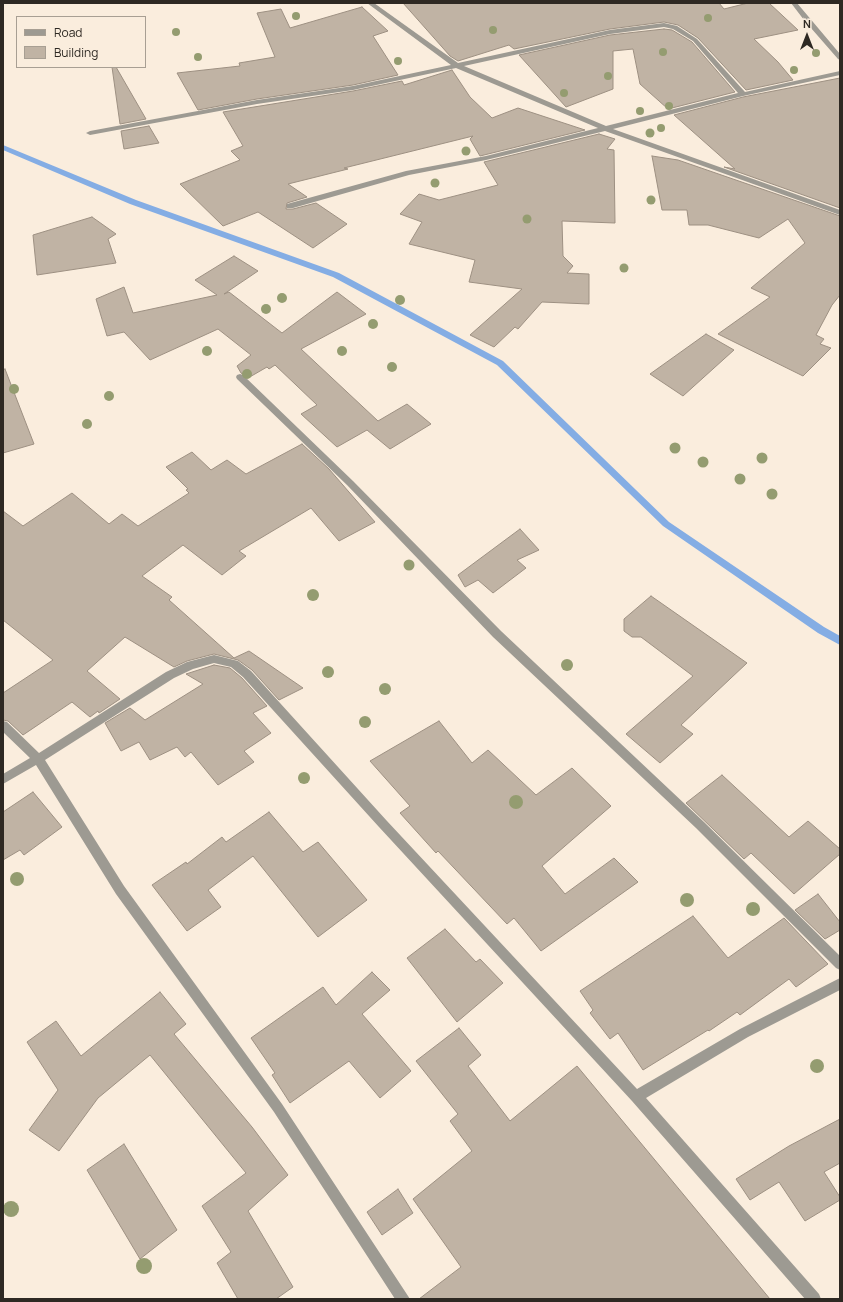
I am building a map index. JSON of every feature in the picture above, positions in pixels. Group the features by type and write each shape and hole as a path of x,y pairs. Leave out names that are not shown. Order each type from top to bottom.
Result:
{"street":[{"path":"370,3 456,66 607,129 840,213"},
{"path":"794,3 840,58"},
{"path":"90,133 257,102 360,86 610,32 658,25 670,25 695,40 743,94"},
{"path":"290,206 408,173 486,158 743,94 840,73"},
{"path":"240,377 350,483 497,634 700,825 840,964"},
{"path":"3,779 170,675 191,665 214,659 234,664 247,674 388,830 636,1097 814,1299"},
{"path":"3,725 38,758 120,890 278,1108 403,1299"},
{"path":"636,1097 744,1033 840,984"}],"building":[{"path":"403,3 719,3 724,9 748,3 769,3 798,30 754,39 778,62 793,80 746,90 698,38 678,25 664,22 610,29 514,49 509,45 458,61 450,56"},
{"path":"362,7 388,31 373,36 398,75 353,85 257,99 198,110 177,73 240,66 239,63 275,57 257,13 281,9 290,28"},
{"path":"664,29 672,30 692,42 735,92 668,109 640,84 633,49 613,51 613,89 566,107 519,55 610,35"},
{"path":"112,68 117,68 146,119 120,124"},
{"path":"452,70 470,97 492,118 518,108 585,130 480,156 470,139 473,136 344,168 348,169 288,184 307,197 287,203 286,209 293,209 316,203 347,224 313,248 258,212 223,226 180,184 240,160 231,151 243,146 223,112 353,91 402,81 404,85"},
{"path":"840,78 840,208 724,167 735,169 674,115 743,97"},
{"path":"149,126 159,143 124,149 121,131"},
{"path":"599,134 615,139 607,149 614,150 615,223 562,221 563,256 573,266 567,273 589,274 589,304 542,302 518,329 515,327 494,347 470,335 522,289 469,282 475,260 409,244 422,222 400,214 419,194 439,200 498,185 484,162"},
{"path":"652,156 678,160 840,216 840,295 832,305 816,335 824,339 820,344 831,348 803,376 718,334 770,297 751,288 805,243 788,219 759,238 708,225 689,225 687,210 662,210"},
{"path":"92,217 116,234 108,239 116,263 37,275 33,235"},
{"path":"234,256 258,271 224,294 229,292 282,333 337,292 366,314 301,349 378,421 407,404 431,424 390,449 367,430 337,447 301,414 317,405 275,365 269,369 267,367 248,378 241,373 237,366 251,355 218,329 150,360 124,332 107,336 96,299 124,287 133,313 217,295 195,280"},
{"path":"706,334 734,350 683,396 650,374"},
{"path":"5,369 34,444 3,453 3,370"},
{"path":"302,444 329,469 375,522 339,541 311,508 239,551 246,556 222,575 183,545 142,576 172,597 169,600 234,658 249,651 303,688 279,700 252,670 238,660 214,654 187,661 174,667 125,637 87,671 120,699 99,713 98,711 90,717 72,702 23,735 8,721 3,720 3,693 53,660 3,620 3,511 23,526 72,493 109,524 122,514 138,526 189,493 186,490 188,489 166,467 192,452 211,470 227,460 246,474"},
{"path":"520,529 539,550 517,560 526,568 493,593 478,580 465,587 458,575"},
{"path":"651,596 747,663 681,725 693,734 660,763 626,734 693,676 641,637 632,637 624,631 624,619"},
{"path":"214,665 230,668 242,678 267,706 253,713 271,733 244,751 254,762 218,785 191,752 185,757 177,747 150,760 139,742 121,751 105,723 130,708 145,720 203,684 186,674"},
{"path":"439,721 472,763 488,750 536,795 572,768 611,806 542,866 565,894 614,858 638,882 541,951 514,918 507,924 438,851 436,853 400,813 410,806 370,761"},
{"path":"722,775 789,837 808,821 840,849 840,854 794,894 751,853 744,859 686,803"},
{"path":"33,792 62,827 24,855 20,850 3,860 3,812"},
{"path":"269,812 303,852 318,842 367,900 318,937 253,856 208,890 221,907 187,931 152,885 186,862 187,864 222,837 226,842"},
{"path":"818,894 840,922 840,930 825,939 795,910"},
{"path":"693,916 728,958 784,918 828,964 796,987 789,979 740,1015 737,1012 709,1031 708,1030 643,1070 618,1033 610,1039 590,1013 593,1010 580,991"},
{"path":"445,929 476,962 480,959 503,983 457,1022 407,958"},
{"path":"372,972 390,990 362,1014 411,1071 380,1098 349,1061 290,1103 272,1075 275,1073 251,1038 323,987 336,1005"},
{"path":"160,992 186,1024 174,1034 252,1127 288,1175 248,1211 293,1287 276,1299 238,1299 217,1263 231,1252 202,1206 246,1173 150,1055 98,1098 59,1151 29,1130 58,1090 27,1042 56,1021 81,1056"},
{"path":"459,1028 481,1055 468,1066 510,1121 577,1066 770,1299 419,1299 461,1267 413,1199 472,1151 450,1121 458,1114 416,1061"},
{"path":"840,1119 840,1163 824,1172 840,1197 840,1200 805,1221 779,1182 750,1200 736,1179 789,1146"},
{"path":"124,1144 177,1230 140,1259 87,1170"},
{"path":"398,1189 413,1213 382,1235 367,1212"}],"waterway":[{"path":"3,147 133,202 336,275 500,363 666,524 821,630 840,641"}]}
